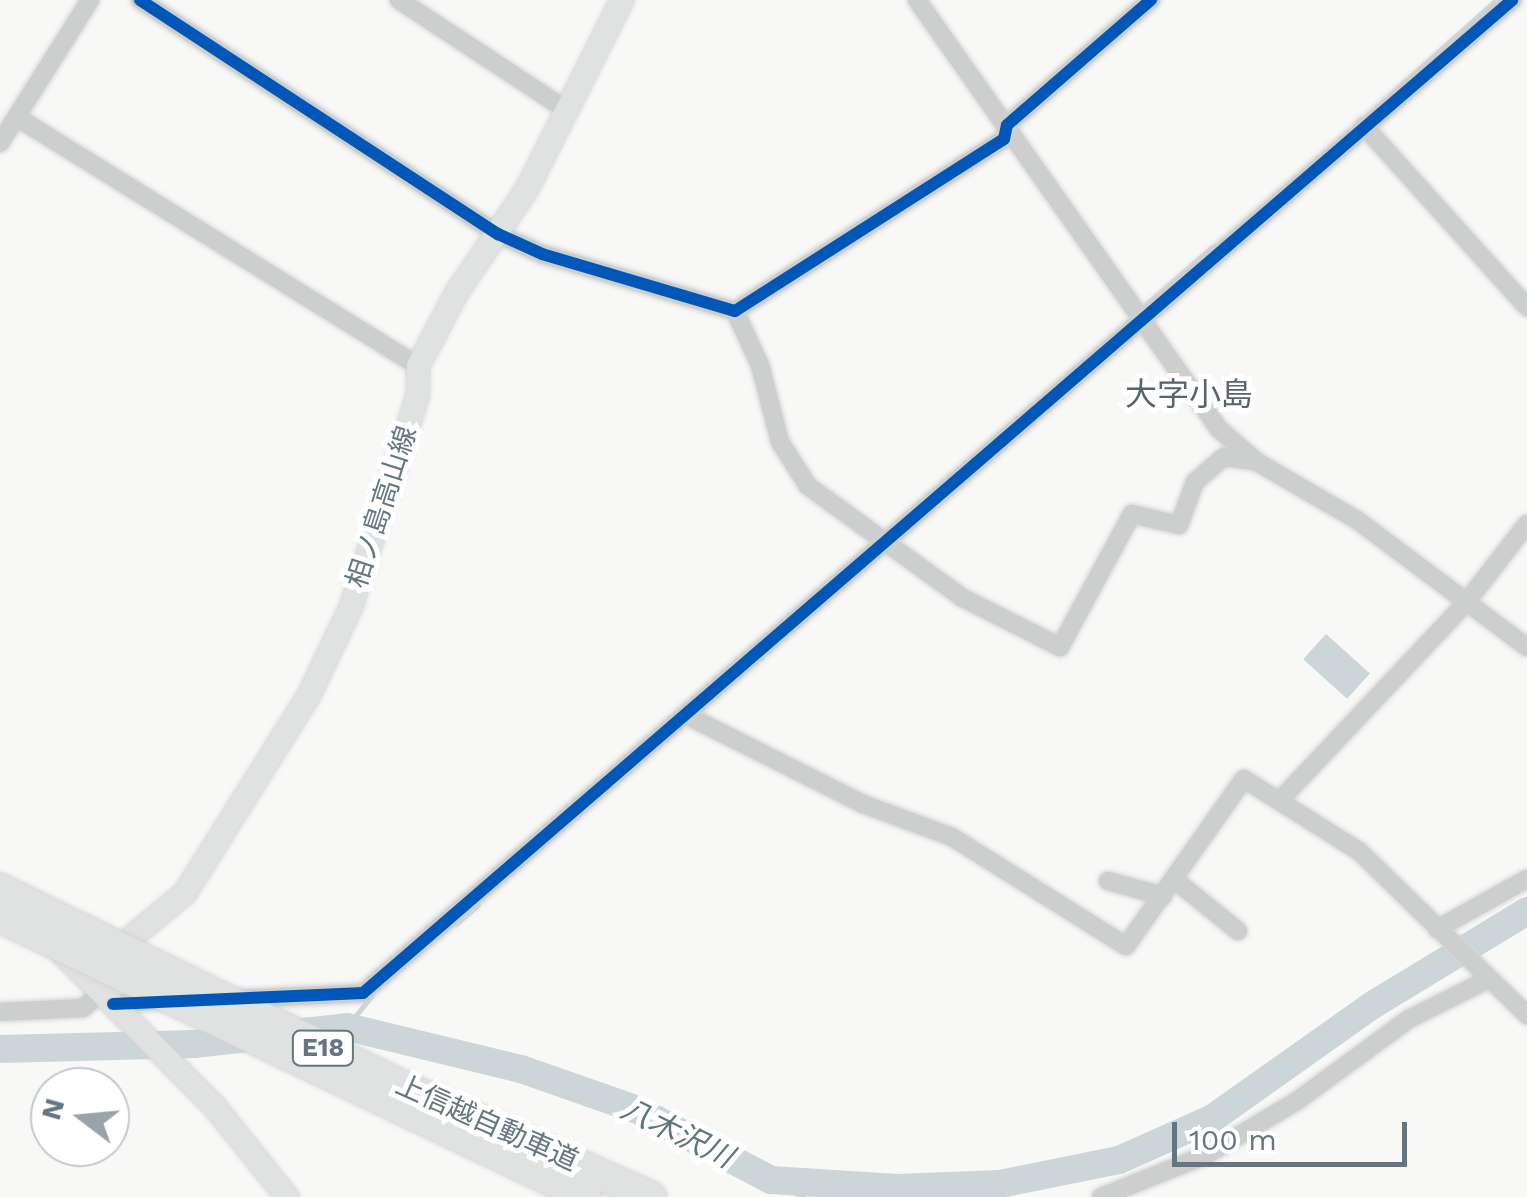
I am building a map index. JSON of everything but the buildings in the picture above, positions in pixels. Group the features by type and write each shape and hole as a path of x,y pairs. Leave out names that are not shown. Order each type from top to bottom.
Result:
{"highway":[{"name":"上信越自動車道","path":"0,891 332,1052 651,1197"},
{"name":"上信越自動車道","path":"7,915 586,1197"}],"main road":[{"name":"相ノ島高山線","path":"82,972 186,893 309,695 350,608 418,394 418,366 568,111 622,0"},
{"path":"0,891 7,915 82,972 256,1154 287,1197"}],"street":[{"path":"0,142 10,118 90,0"},
{"path":"140,0 498,234 542,254 735,312 760,364 780,442 808,486 963,598 1060,646 1132,514 1179,525 1195,482 1224,457 1257,462"},
{"path":"399,0 568,111"},
{"path":"916,0 1007,125 1141,324 1219,428 1257,462 1357,520 1527,647"},
{"path":"735,312 1004,140 1007,125 1151,0"},
{"path":"0,1012 83,1008 110,1002 363,994 690,717 1512,0"},
{"path":"10,118 418,366"},
{"path":"1364,126 1527,307"},
{"path":"1282,798 1466,604 1527,524"},
{"path":"690,717 862,804 952,837 1126,946 1244,779 1282,798 1359,851 1484,977 1527,1014"},
{"path":"1437,929 1527,879"},
{"path":"1108,880 1162,896"},
{"path":"1175,880 1238,932"},
{"path":"1101,1197 1206,1155 1297,1101 1409,1019 1484,977"}],"shaded area":[{"path":"1326,634 1370,673 1347,699 1303,659"}],"waterway":[{"path":"1394,91 1496,0"},
{"path":"1141,309 1212,247"},
{"path":"456,924 478,905"},
{"name":"八木沢川","path":"0,1049 194,1044 347,1027 521,1069 638,1110 771,1180 897,1188 1000,1184 1119,1160 1213,1118 1371,1006 1527,911"},
{"path":"347,1027 371,996"},
{"path":"771,1180 803,1197"}],"cycle path":[{"path":"140,0 498,234 542,254 735,311 1004,139 1007,125 1151,0"},
{"path":"113,1004 363,993 1512,0"}],"district":[{"name":"大字小島","path":"1189,394"}]}
